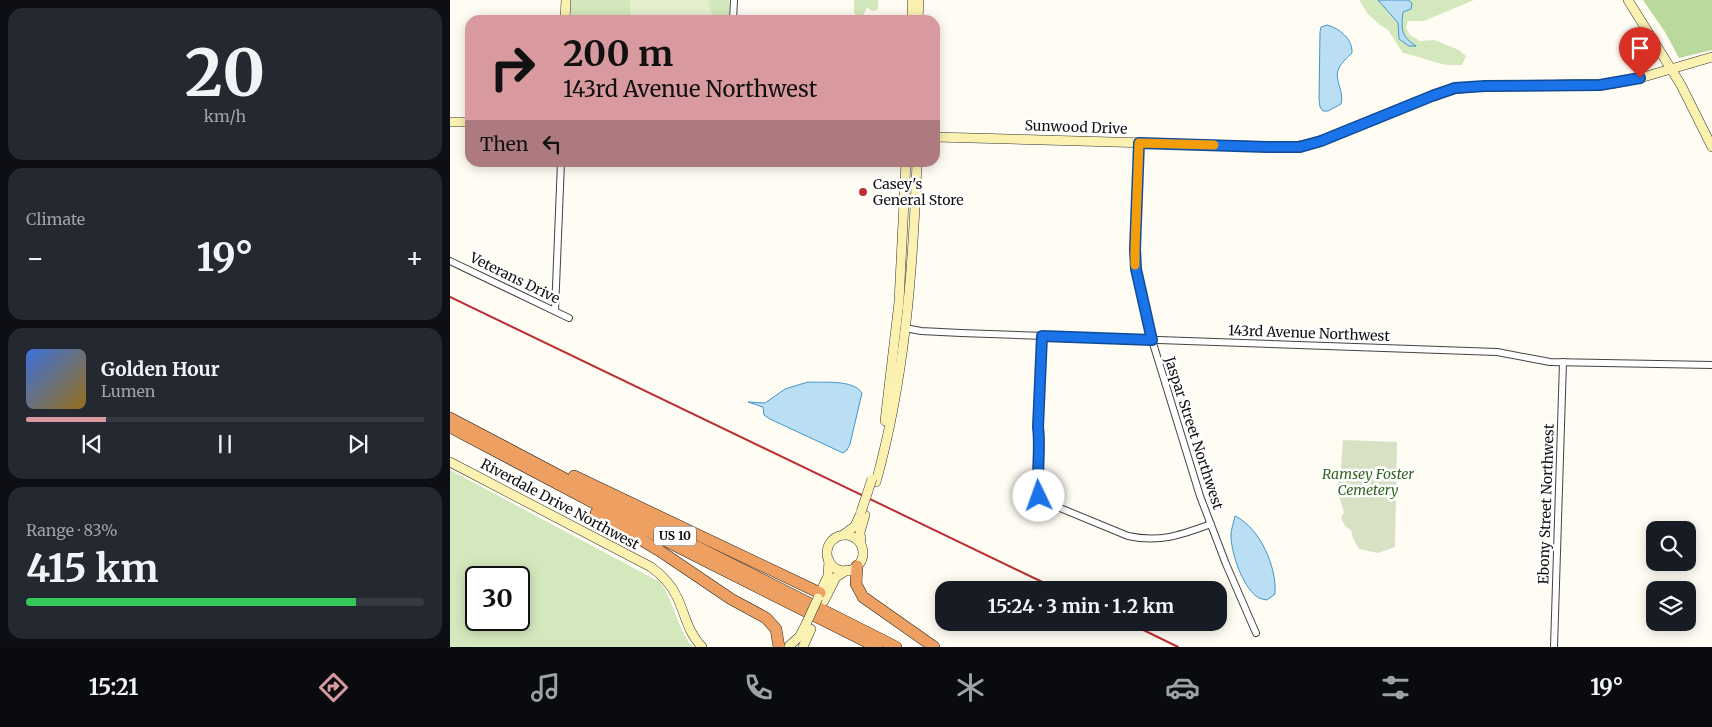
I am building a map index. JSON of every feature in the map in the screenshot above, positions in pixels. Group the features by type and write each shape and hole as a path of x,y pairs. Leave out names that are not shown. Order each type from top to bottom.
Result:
{"highway":[{"name":"US 10","path":"450,418 632,514 896,647"},
{"name":"US 10","path":"450,428 877,647"},
{"path":"500,444 553,466 821,597"},
{"path":"536,473 567,496 640,538 731,599 766,618 776,629 786,647"},
{"path":"852,568 856,584 863,597 934,647"}],"street":[{"path":"565,15 566,0"},
{"path":"733,15 734,0"},
{"path":"912,0 912,15"},
{"path":"918,15 919,0"},
{"path":"922,15 923,0"},
{"path":"1628,0 1689,99 1712,147"},
{"name":"Sunwood Drive","path":"940,137 1300,147 1321,141 1455,88 1600,85 1623,82 1712,57"},
{"path":"450,122 465,122"},
{"name":"Jaspar Street Northwest","path":"1139,143 1136,269 1152,340 1181,437 1211,524 1256,633"},
{"path":"555,311 561,167"},
{"path":"874,481 884,426 896,329 906,167"},
{"path":"821,597 836,578 852,568 863,556 860,532 863,513 886,444 905,328 911,279 917,167"},
{"name":"Veterans Drive","path":"450,261 569,318"},
{"name":"143rd Avenue Northwest","path":"905,328 920,331 1042,336 1497,352 1563,362 1712,366"},
{"path":"1042,336 1038,427 1038,486 1039,496 1046,504 1139,539 1150,540 1174,537 1211,524"},
{"name":"Ebony Street Northwest","path":"1554,647 1563,362"},
{"name":"Riverdale Drive Northwest","path":"450,462 661,574 673,590 688,627 702,647"},
{"path":"803,647 829,574 828,552 830,543 855,526 863,513"},
{"path":"843,535 852,536 861,544"},
{"path":"829,560 836,568 852,568"},
{"path":"786,647 800,636 810,623"}],"green space":[{"path":"571,0 729,0 729,15 570,15"},
{"path":"630,0 708,0 712,15 630,15"},
{"path":"854,0 878,0 878,9 875,11 870,10 868,7 864,15 856,15"},
{"path":"1359,0 1378,0 1398,23 1399,39 1408,41 1401,24 1403,13 1412,3 1408,0 1474,0 1424,21 1408,21 1406,28 1410,35 1420,41 1434,40 1459,50 1466,56 1462,65 1445,65 1403,53 1388,30 1368,14"},
{"path":"1643,0 1712,0 1712,50 1679,58 1665,32"},
{"name":"Ramsey Foster Cemetery","path":"1343,440 1397,442 1395,547 1378,553 1359,549 1351,530 1345,526 1341,518 1344,512 1337,490"},
{"path":"450,470 660,582 683,632 693,647 450,647"}],"water":[{"path":"1378,0 1408,0 1412,3 1411,9 1403,12 1402,28 1407,39 1416,46 1409,46 1399,39 1398,23"},
{"path":"1327,25 1336,29 1348,39 1352,53 1341,64 1338,72 1337,77 1342,95 1341,104 1328,111 1323,111 1320,107 1319,99 1320,32 1321,27"},
{"path":"808,382 845,384 858,389 862,393 850,444 843,453 770,419 764,415 763,407 748,402 765,403 785,389"},
{"path":"1235,516 1252,529 1265,549 1270,561 1275,583 1275,594 1267,600 1258,598 1251,591 1238,568 1231,542 1231,530"}],"railway":[{"path":"450,297 1040,581"},
{"path":"1145,631 1178,647"}],"slow traffic":[{"path":"1135,265 1139,143 1214,145"}],"place":[{"name":"Casey's General Store","path":"863,192"}],"route":[{"path":"1039,496 1038,427 1042,336 1152,340 1136,269 1139,143 1300,147 1321,141 1455,88 1471,86 1600,85 1640,78"}]}
